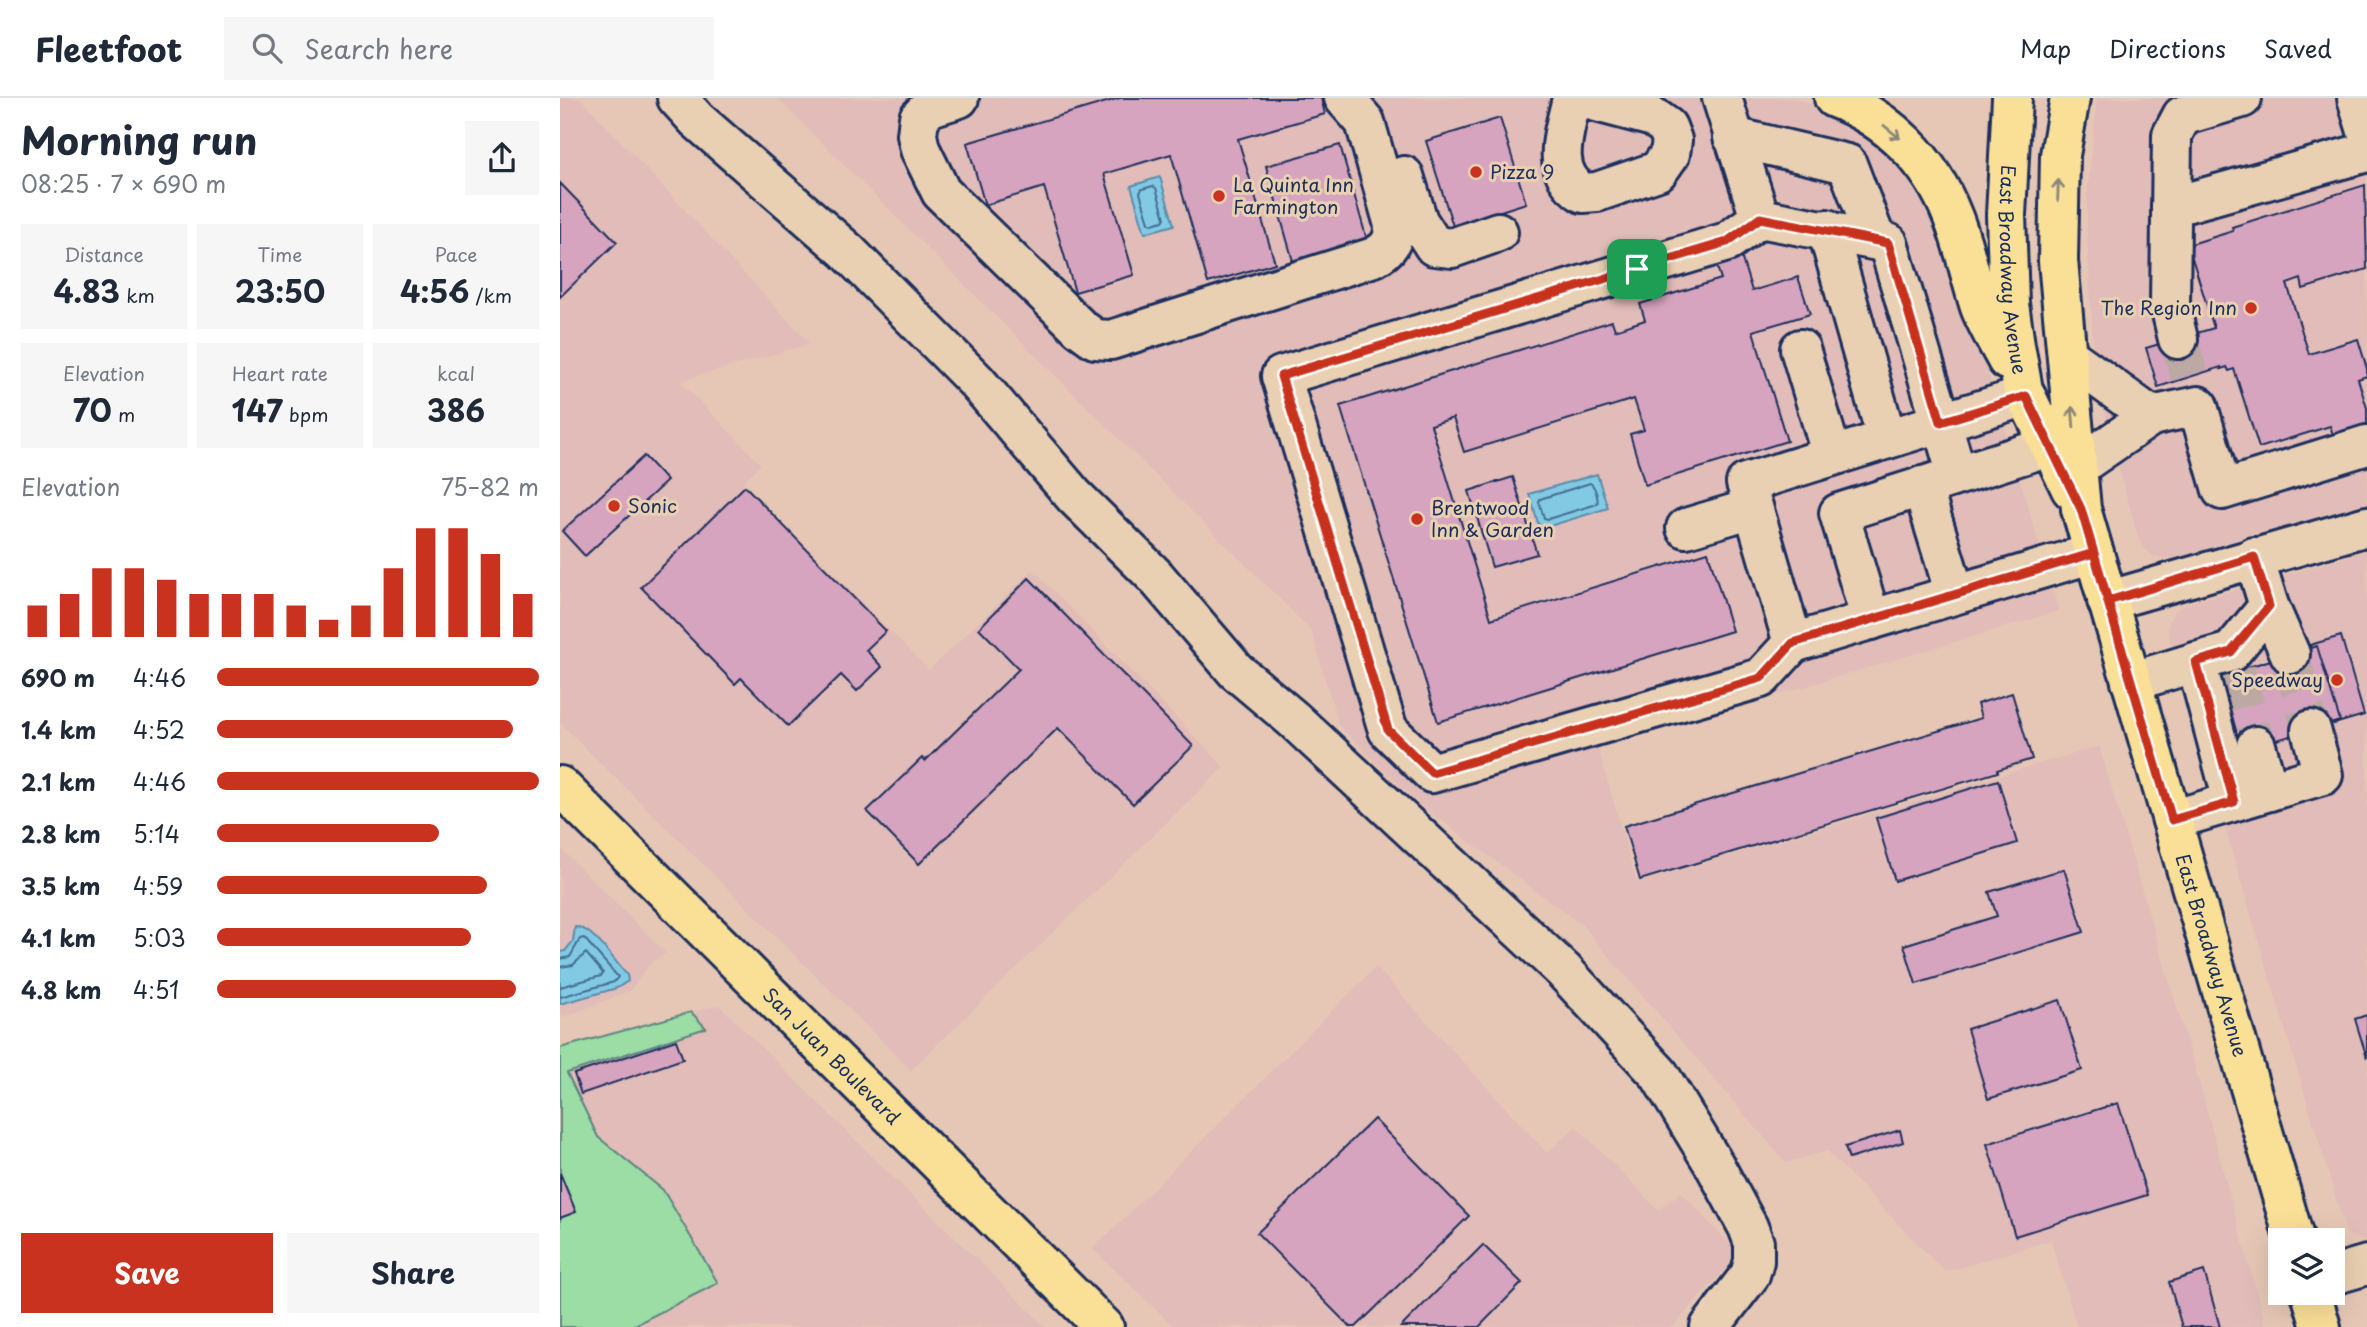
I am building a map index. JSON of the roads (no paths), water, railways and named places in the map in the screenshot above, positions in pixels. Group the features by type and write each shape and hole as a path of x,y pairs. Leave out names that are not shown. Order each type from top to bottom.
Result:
{"main road":[{"path":"1834,98 1851,104 1894,133 1927,168 1953,216 1981,310 2024,393"},
{"name":"East Broadway Avenue","path":"2012,98 2006,215 2007,262 2009,304 2024,393 2064,457 2081,509 2291,1228"},
{"name":"East Broadway Avenue","path":"2059,100 2060,298 2068,356 2064,457"},
{"name":"San Juan Boulevard","path":"560,786 1104,1327"},
{"path":"2314,1305 2320,1327"}],"street":[{"path":"677,98 697,120 847,251 977,382 1074,496 1155,576 1236,671 1293,719 1563,970 1659,1074 1715,1166 1754,1243 1754,1261 1750,1275 1710,1327"},
{"path":"959,98 930,107 919,118 916,135 920,149 941,192 1080,328 1095,339 1111,340 1374,257 1386,250 1394,238 1391,212 1365,122 1344,98"},
{"path":"1378,98 1418,221 1434,246 1452,248 1498,232"},
{"path":"1572,98 1560,157 1571,186 1583,193 1597,192 1658,171 1670,154 1672,140 1667,127 1653,117 1581,98"},
{"path":"1722,98 1760,218"},
{"path":"2178,339 2170,305 2172,135 2182,116 2242,98"},
{"path":"2357,98 2367,131"},
{"path":"1733,137 1847,164 1876,240"},
{"path":"2171,207 2367,152"},
{"path":"1955,594 1940,481 1941,422 1888,243 1760,218 1727,242 1281,376 1388,730 1432,773 1761,678 1793,643 2094,553"},
{"path":"1827,229 1887,439"},
{"path":"1800,349 1832,456"},
{"path":"2068,356 2151,416"},
{"path":"1871,620 1839,513 1940,481 2064,457 2151,416 2194,391 2222,490 2367,445"},
{"path":"1793,643 1746,483 2024,393"},
{"path":"1686,528 1753,508"},
{"path":"2108,601 2367,526"},
{"path":"2254,557 2269,606 2290,654"},
{"path":"2131,682 2221,662 2269,606"},
{"path":"2221,662 2251,796"},
{"path":"2172,820 2323,775 2311,730"},
{"path":"2251,796 2256,746"},
{"path":"2345,1271 2367,1265"}],"water":[{"path":"1160,177 1174,225 1145,233 1131,186"},
{"path":"1597,474 1608,508 1540,529 1529,494"},
{"path":"575,927 582,928 596,938 627,975 628,981 617,988 560,1004 560,952 565,951 573,941"}],"tunnel":[{"path":"2178,339 2190,377"},
{"path":"2290,654 2311,730"},
{"path":"2236,670 2256,746"}],"place":[{"name":"Pizza 9","path":"1476,172"},
{"name":"La Quinta Inn Farmington","path":"1219,196"},
{"name":"The Region Inn","path":"2251,308"},
{"name":"Sonic","path":"614,506"},
{"name":"Brentwood Inn & Garden","path":"1417,519"},
{"name":"Speedway","path":"2337,680"}]}
